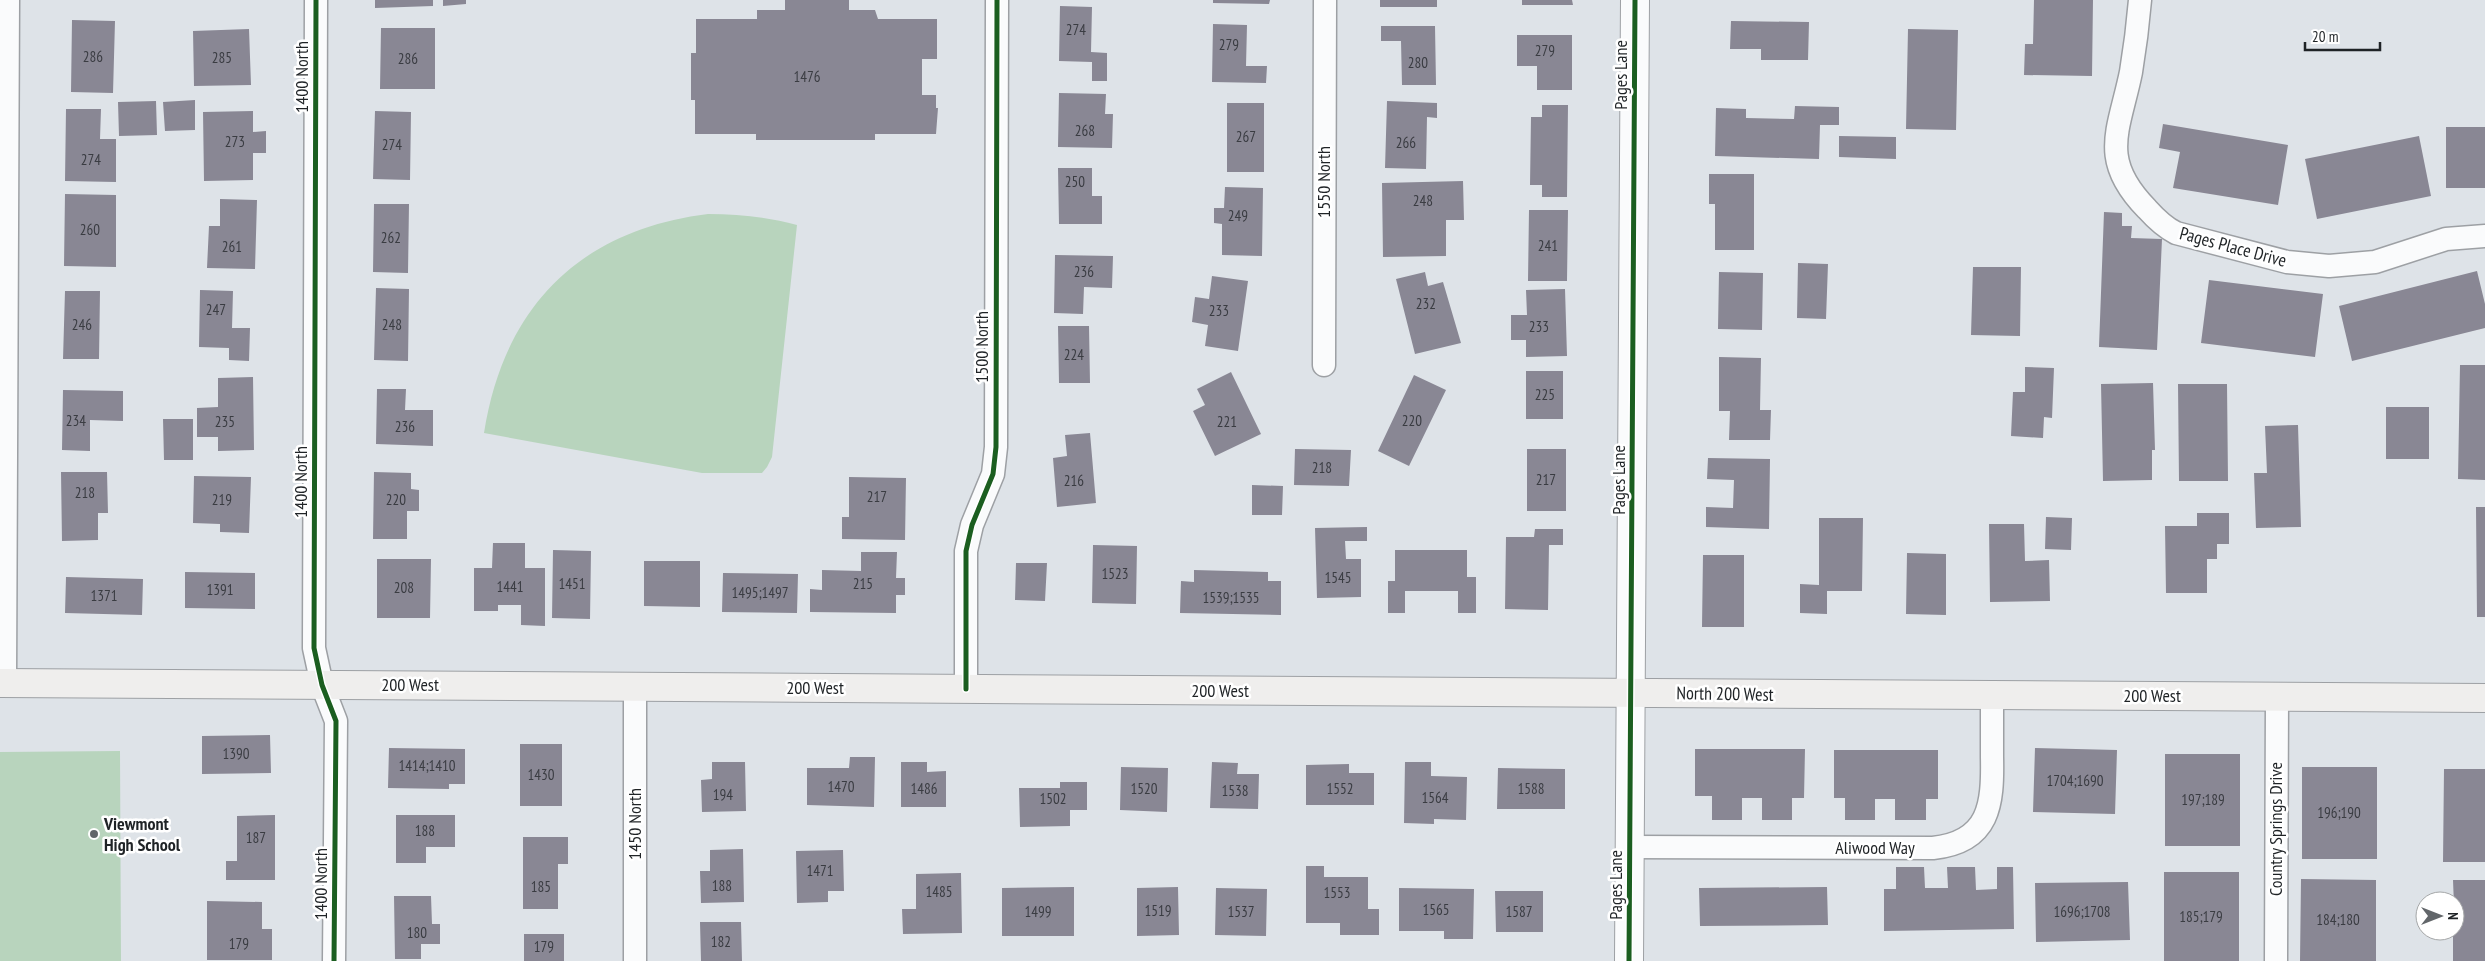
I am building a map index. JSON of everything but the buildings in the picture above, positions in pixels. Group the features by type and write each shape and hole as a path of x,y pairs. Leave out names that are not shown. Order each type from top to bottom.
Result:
{"main road":[{"name":"200 West","path":"2,683 1631,693"},
{"name":"North 200 West","path":"1631,693 1819,695"},
{"name":"200 West","path":"1819,695 2485,698"}],"street":[{"path":"2,683 3,234 8,0"},
{"name":"1400 North","path":"316,0 314,648 322,685 336,721 334,961"},
{"name":"1500 North","path":"966,689 966,551 972,525 993,474 996,447 997,0"},
{"name":"1550 North","path":"1324,365 1325,0"},
{"name":"Pages Lane","path":"1629,961 1635,0"},
{"name":"Pages Place Drive","path":"2140,0 2130,73 2118,122 2116,151 2122,178 2129,191 2163,226 2176,233 2286,262 2329,266 2375,262 2446,239 2485,236"},
{"name":"1450 North","path":"635,687 635,961"},
{"name":"Aliwood Way","path":"1630,848 1934,848 1956,843 1975,831 1982,822 1991,802 1992,695"},
{"name":"Country Springs Drive","path":"2276,961 2277,697"}],"green space":[{"path":"708,214 753,216 797,225 772,457 762,473 702,473 484,433 494,388 509,347 530,312 556,282 586,257 622,237 662,223"},
{"path":"120,751 121,961 0,961 0,752"}],"cycle path":[{"path":"316,0 314,648 322,685 336,721 334,961"},
{"path":"966,689 966,551 972,525 993,474 996,447 997,0"},
{"path":"1629,961 1635,0"}],"place":[{"name":"Viewmont High School","path":"94,834"}]}
